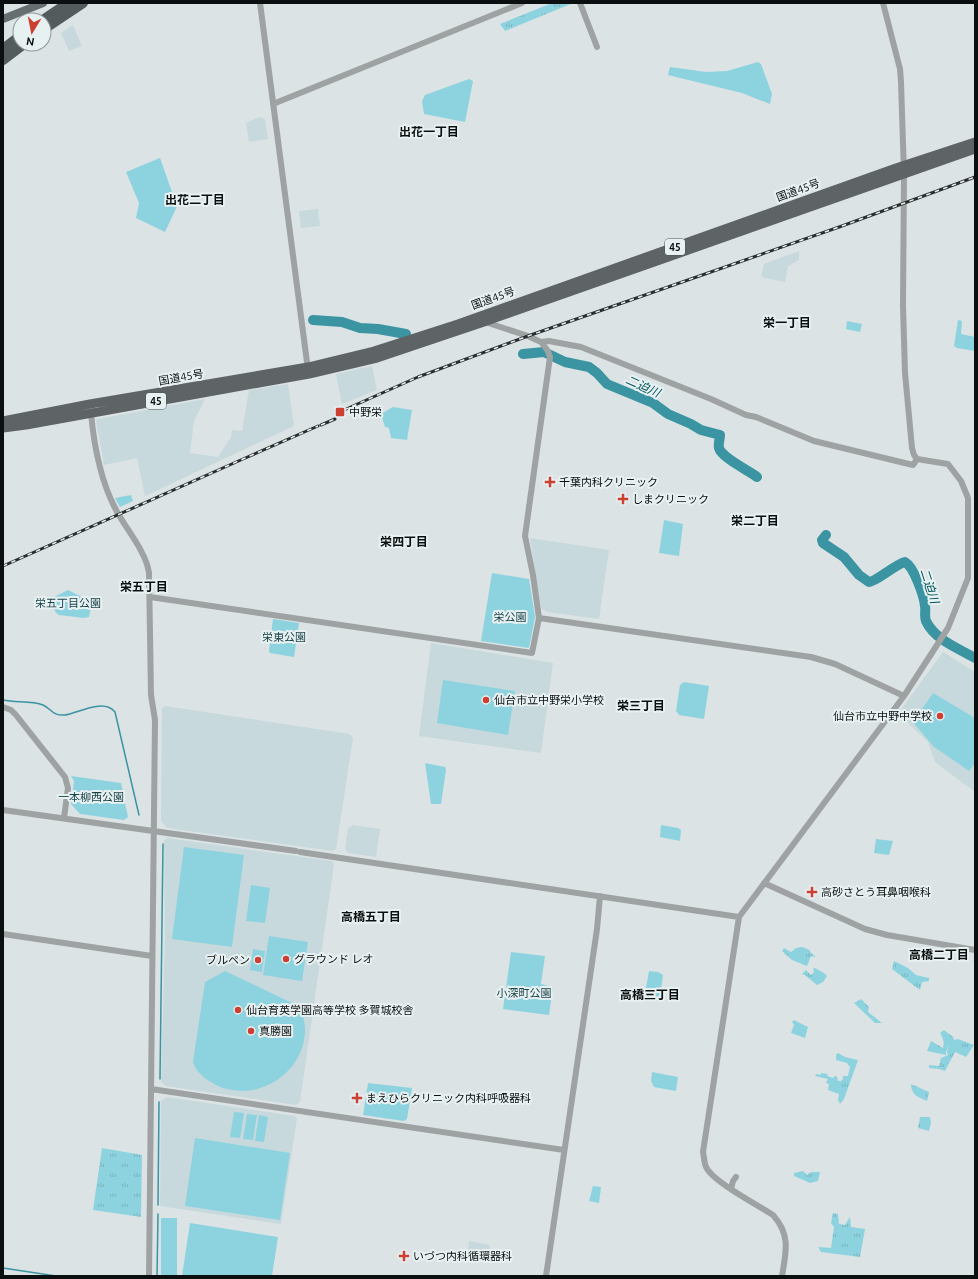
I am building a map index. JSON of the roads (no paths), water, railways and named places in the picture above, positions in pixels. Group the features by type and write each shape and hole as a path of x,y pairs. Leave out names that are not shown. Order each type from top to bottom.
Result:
{"highway":[{"path":"52,14 68,3"},
{"path":"52,24 83,3"},
{"path":"3,49 12,42"},
{"path":"3,60 14,52"},
{"name":"国道45号","path":"3,421 90,404 377,358 484,322 904,170 975,142"},
{"name":"国道45号","path":"3,428 91,413 308,370 374,351 904,170 975,149"}],"main road":[{"path":"3,19 43,3"}],"street":[{"path":"260,3 308,370"},
{"path":"273,104 522,3"},
{"path":"580,3 598,47"},
{"path":"782,1276 786,1241 784,1232 779,1222 773,1215 731,1189 710,1172 706,1166 703,1152 738,917 904,696 941,639 959,602 968,578 972,544 968,498 961,480 948,464 918,459 914,455 912,448 905,373 903,306 904,170 900,69 883,3"},
{"path":"150,597 532,653 539,618 525,536 549,354 541,342 528,336 472,318"},
{"path":"541,342 549,341 581,347 711,399 746,415 756,417 814,441 913,465 918,459"},
{"path":"91,413 99,465 104,485 115,508 136,543 149,573 151,694 154,720 149,1276"},
{"path":"539,618 811,657 835,664 904,696"},
{"path":"3,707 11,710 16,715 66,776 68,788 64,818"},
{"path":"3,810 738,917"},
{"path":"764,883 865,930 887,936 975,950"},
{"path":"546,1276 597,928 600,896"},
{"path":"3,934 152,956"},
{"path":"151,1089 564,1150"},
{"path":"731,1189 733,1181 736,1177"}],"waterway":[{"name":"二迫川","path":"313,320 342,322 360,328 378,329 406,334"},
{"name":"二迫川","path":"523,354 544,352 565,362 589,367 607,384 653,403 668,414 701,430 720,435 719,448 721,452 730,460 757,477"},
{"name":"二迫川","path":"826,535 822,540 823,543 844,557 859,575 869,582 905,562 912,570 921,589 925,608 925,619 930,628 948,643 975,658"},
{"path":"3,700 38,703 61,715 98,706 110,708 115,712 139,815"},
{"path":"160,1079 163,844"},
{"path":"158,1205 159,1102"},
{"path":"157,1276 158,1214"},
{"path":"3,1268 56,1276"}],"railway":[{"path":"344,410 418,377 528,336 842,226 975,177"},
{"path":"321,425 335,419"},
{"path":"3,566 318,426"}],"place":[{"name":"中野栄","path":"340,412"},
{"name":"千葉内科クリニック","path":"550,482"},
{"name":"しまクリニック","path":"623,499"},
{"name":"仙台市立中野栄小学校","path":"486,700"},
{"name":"仙台市立中野中学校","path":"940,716"},
{"name":"高砂さとう耳鼻咽喉科","path":"812,892"},
{"name":"グラウンド レオ","path":"286,959"},
{"name":"ブルペン","path":"258,960"},
{"name":"仙台育英学園高等学校 多賀城校舎","path":"238,1010"},
{"name":"真勝園","path":"251,1031"},
{"name":"まえひらクリニック内科呼吸器科","path":"357,1098"},
{"name":"いづつ内科循環器科","path":"404,1256"}],"district":[{"name":"出花一丁目","path":"429,131"},
{"name":"出花二丁目","path":"195,199"},
{"name":"栄一丁目","path":"787,322"},
{"name":"栄二丁目","path":"755,520"},
{"name":"栄四丁目","path":"404,541"},
{"name":"栄五丁目","path":"144,586"},
{"name":"栄三丁目","path":"641,705"},
{"name":"高橋五丁目","path":"371,916"},
{"name":"高橋二丁目","path":"939,954"},
{"name":"高橋三丁目","path":"650,994"}],"park label":[{"name":"栄五丁目公園","path":"68,603"},
{"name":"栄公園","path":"510,617"},
{"name":"栄東公園","path":"284,637"},
{"name":"一本柳西公園","path":"91,797"},
{"name":"小深町公園","path":"524,993"}]}
